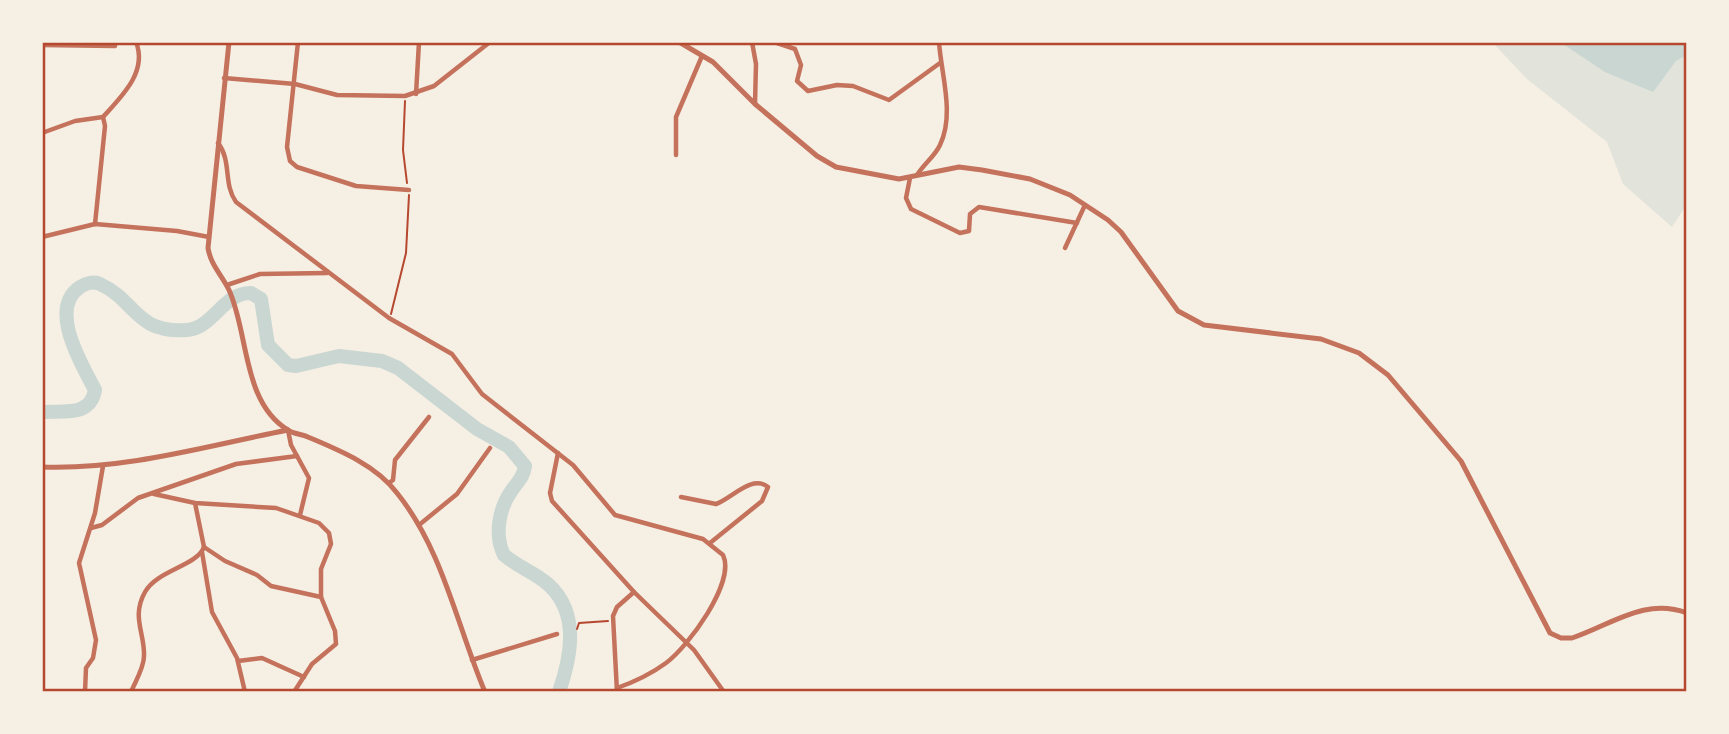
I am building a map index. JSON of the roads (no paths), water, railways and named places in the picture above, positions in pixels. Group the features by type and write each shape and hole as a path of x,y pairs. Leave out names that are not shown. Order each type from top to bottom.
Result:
{"street":[{"path":"42,133 75,121 103,117 127,92 140,56 136,42"},
{"path":"229,42 209,237 210,259 228,288 237,311 260,396 288,430 297,456 307,473 310,485 300,515"},
{"path":"298,42 287,147 291,163 356,186 409,190"},
{"path":"416,93 419,42"},
{"path":"224,78 295,84 337,95 405,96 439,83 489,42"},
{"path":"679,42 713,62 755,104 817,156 836,167 880,177 913,177 959,167 1005,173 1060,191 1086,204 1121,232 1162,293 1189,320 1205,325 1321,339 1359,353 1388,375 1461,461 1550,633 1561,638 1573,638 1644,610 1661,608 1687,613"},
{"path":"752,42 756,64 755,104"},
{"path":"939,42 947,111 946,127 940,146 913,177 906,198 911,209 960,233 969,230 970,214 979,207 1077,223"},
{"path":"778,43 795,49 801,65 796,81 808,92 836,85 853,86 889,100 940,63"},
{"path":"42,46 115,44"},
{"path":"676,155 676,117 702,56"},
{"path":"95,224 105,126 103,117"},
{"path":"218,143 225,154 229,189 236,202 389,318 452,354 482,394 580,472 619,517 710,543 726,562 718,595 685,642 659,668 617,690 612,620 617,607 634,592"},
{"path":"1065,248 1086,204"},
{"path":"42,237 95,224 177,231 209,237"},
{"path":"228,288 260,274 328,273"},
{"path":"389,483 393,480 395,460 429,417"},
{"path":"43,467 132,463 288,430 339,450 389,483 419,525 443,578 485,692"},
{"path":"419,525 457,494 490,448"},
{"path":"558,453 551,499 634,592 685,642 724,692"},
{"path":"91,528 102,525 138,498 236,464 297,456"},
{"path":"85,692 86,668 93,658 96,640 79,563 91,528 103,466"},
{"path":"681,497 714,505 753,484 760,482 768,487 765,498 710,543"},
{"path":"154,494 195,503 260,506 300,515 319,523 329,533 331,544 321,569 321,597 333,624 336,644 312,664 294,692"},
{"path":"195,503 212,612 238,662 245,692"},
{"path":"203,550 257,575 271,586 321,597"},
{"path":"131,692 144,656 138,626 145,592 161,575 203,550"},
{"path":"472,660 557,634"},
{"path":"238,662 262,658 304,677"}],"waterway":[{"path":"42,412 74,411 81,409 92,399 95,390 76,353 67,323 67,309 71,297 80,287 90,283 98,283 112,291 146,321 170,330 196,328 233,298 251,293 261,299 268,345 288,365 296,366 339,356 382,361 398,368 477,429 509,447 525,466 504,505 499,522 499,539 504,555 549,585 559,596 565,609 569,622 569,650 559,692"}]}
